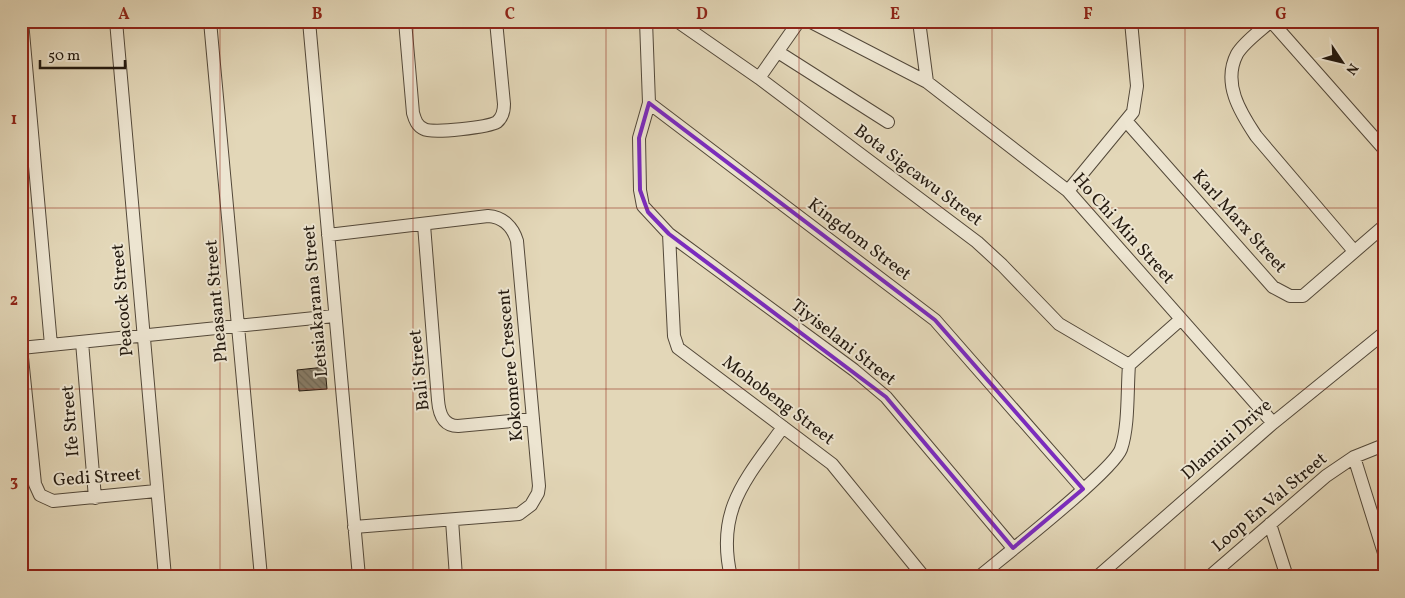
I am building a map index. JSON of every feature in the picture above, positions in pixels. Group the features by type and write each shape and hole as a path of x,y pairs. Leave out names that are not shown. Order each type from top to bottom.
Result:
{"street":[{"path":"22,21 51,345"},
{"name":"Peacock Street","path":"116,21 165,577"},
{"name":"Pheasant Street","path":"210,21 236,327 261,577"},
{"name":"Letsiakarana Street","path":"310,21 334,316 359,577"},
{"path":"405,21 413,113 418,125 424,129 434,131 489,125 499,121 502,116 504,104 496,21"},
{"path":"646,21 649,103"},
{"name":"Bota Sigcawu Street","path":"677,21 759,78 977,242 1059,324 1129,365"},
{"path":"759,78 800,21"},
{"name":"Ho Chi Min Street","path":"809,21 927,82 1068,191 1273,423"},
{"path":"919,21 927,82"},
{"path":"1068,191 1127,122 1133,112 1138,86 1131,21"},
{"path":"1354,251 1256,136 1238,106 1232,91 1231,78 1238,53 1271,21 1384,149"},
{"path":"778,52 888,122"},
{"name":"Tiyiselani Street","path":"649,103 639,138 641,199 648,212 669,234 848,366 886,397 1013,548"},
{"name":"Kingdom Street","path":"649,103 935,320 1083,489"},
{"name":"Karl Marx Street","path":"1127,122 1273,287 1281,292 1303,296 1384,226"},
{"name":"Kokomere Crescent","path":"328,235 494,216 508,224 515,234 539,486 538,493 531,505 519,514 354,527"},
{"name":"Bali Street","path":"424,225 438,400 443,420 452,426 458,426 533,419"},
{"name":"Mohobeng Street","path":"669,234 676,345 685,354 820,453 843,475 924,577"},
{"path":"21,348 334,316"},
{"path":"979,577 1083,489 1113,461 1121,448 1129,365 1180,320"},
{"name":"Dlamini Drive","path":"1097,577 1273,423 1384,333"},
{"name":"Ife Street","path":"82,342 95,498"},
{"name":"Gedi Street","path":"21,348 37,490 43,498 53,501 156,491"},
{"path":"731,577 727,534 733,502 739,490 783,427"},
{"name":"Loop En Val Street","path":"1209,577 1326,476 1354,457 1384,445"},
{"name":"Loop En Val Street","path":"1354,457 1382,540 1384,552"},
{"path":"452,520 456,577"},
{"path":"1270,524 1287,577"}],"highlighted area":[{"path":"649,103 935,320 1083,489 1013,548 886,397 669,234 648,212 640,190 639,138"}],"building":[{"path":"325,367 327,389 299,391 297,370"}]}
